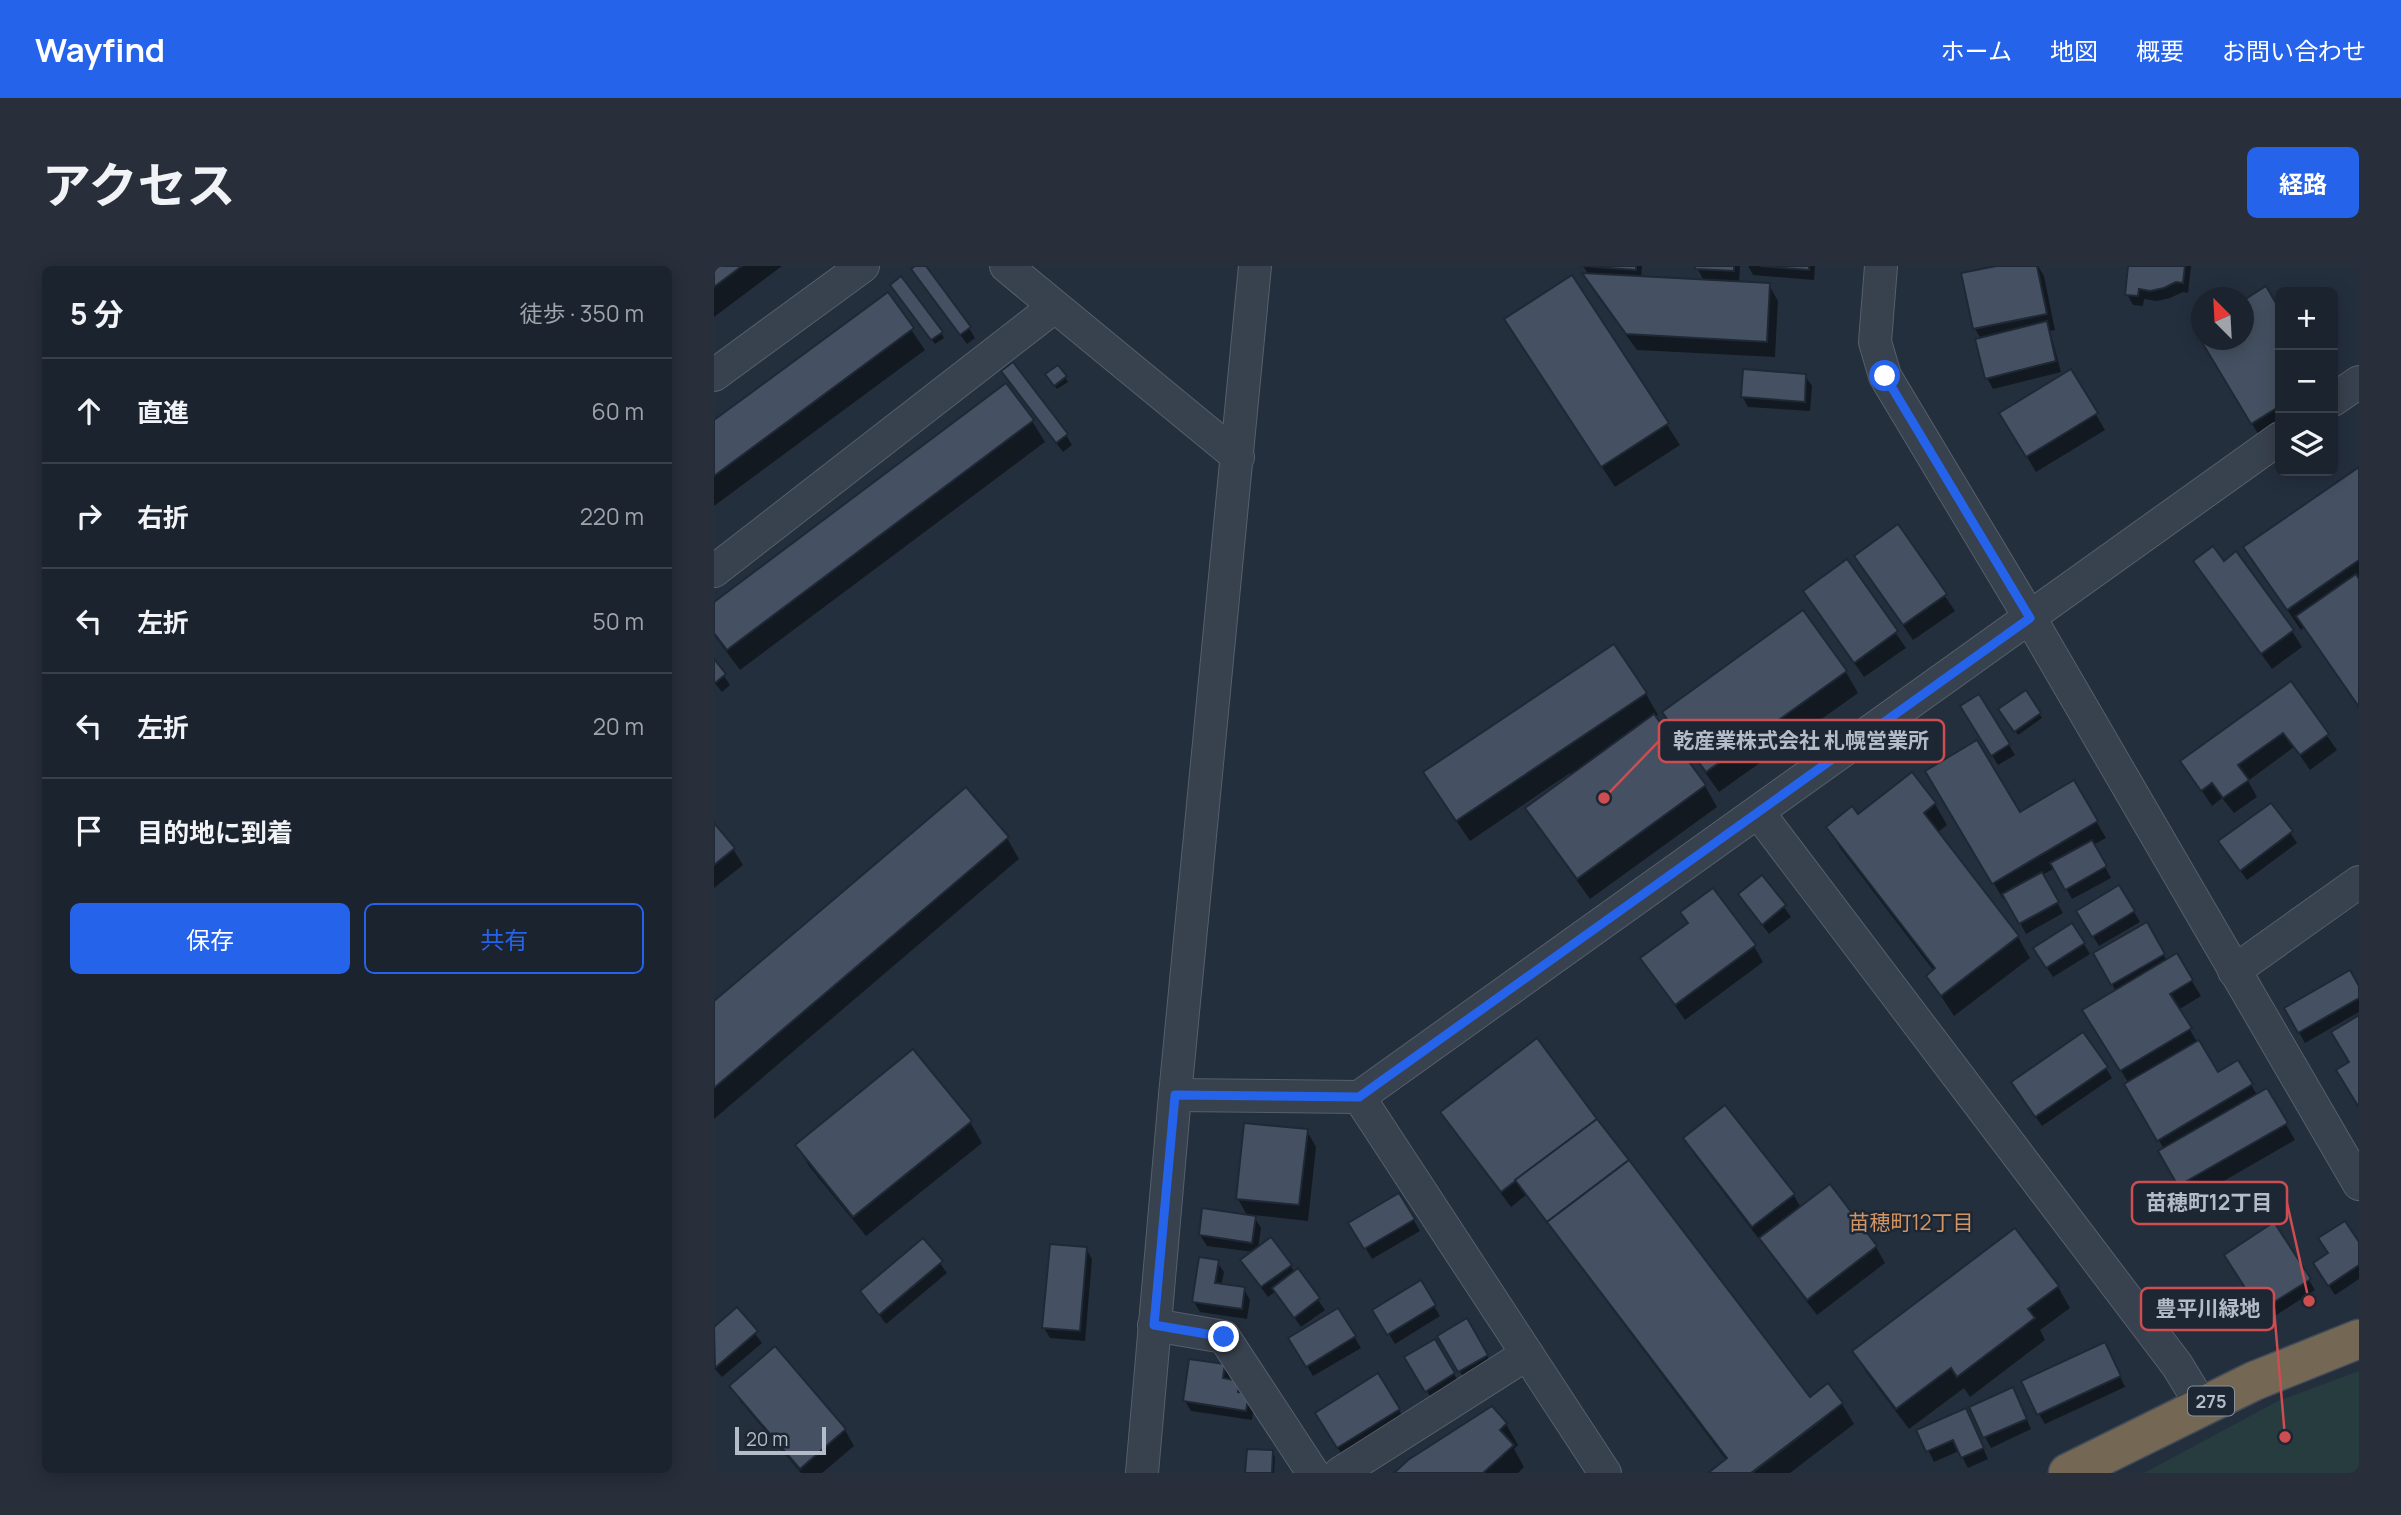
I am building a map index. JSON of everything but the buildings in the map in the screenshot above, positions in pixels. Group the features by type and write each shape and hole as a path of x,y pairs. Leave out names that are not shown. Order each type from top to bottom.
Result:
{"highway":[{"name":"275","path":"2068,1473 2254,1381 2359,1339"}],"street":[{"path":"714,375 863,266"},
{"path":"1006,266 1238,457"},
{"path":"1142,1473 1175,1095 1255,266"},
{"path":"1881,266 1875,342 1885,376 2030,618 2359,1184"},
{"path":"714,571 1054,307"},
{"path":"2338,397 2359,382"},
{"path":"1175,1095 1359,1097 2275,442"},
{"path":"1758,812 2177,1365 2202,1406"},
{"path":"2234,971 2359,881"},
{"path":"1359,1097 1605,1473"},
{"path":"1154,1325 1224,1337 1313,1473"},
{"path":"1340,1473 1527,1354"}],"green space":[{"path":"2359,1371 2359,1473 2144,1473 2278,1401"}],"place":[{"name":"乾産業株式会社 札幌営業所","path":"1604,798"},
{"name":"苗穂町12丁目","path":"2309,1301"},
{"name":"豊平川緑地","path":"2285,1437"}],"district":[{"name":"苗穂町12丁目","path":"1911,1222"}],"route":[{"path":"1224,1337 1154,1325 1175,1095 1359,1097 2030,618 1885,376"}]}
